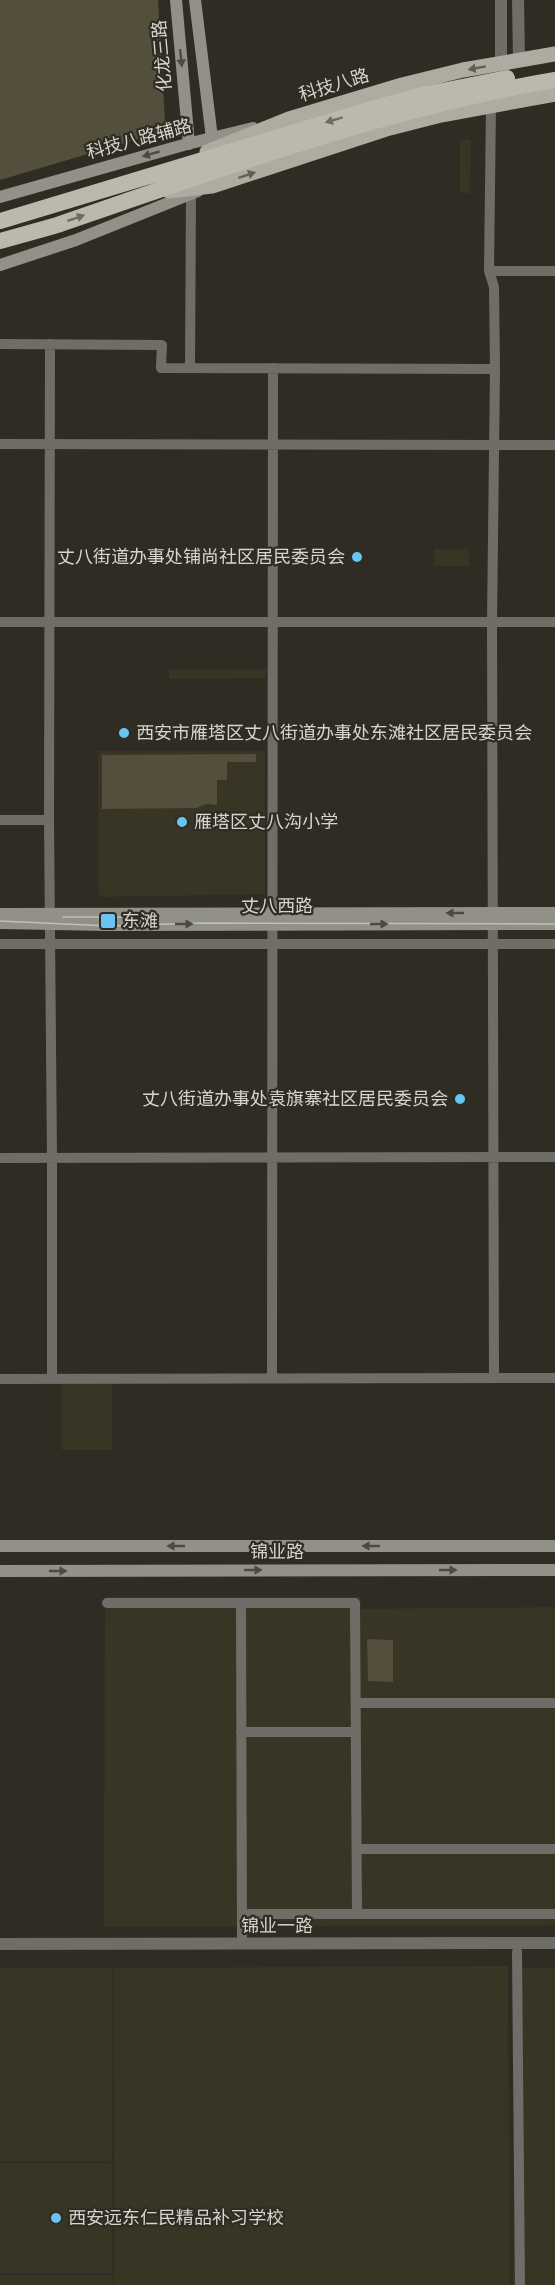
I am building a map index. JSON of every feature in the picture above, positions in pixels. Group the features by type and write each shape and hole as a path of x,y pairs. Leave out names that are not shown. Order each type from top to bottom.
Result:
{"highway":[{"name":"科技八路","path":"0,221 422,95 485,81 555,70"},
{"path":"0,247 148,194 387,117 500,90 555,80"},
{"path":"0,241 54,226"}],"main road":[{"name":"化龙三路","path":"176,0 189,144"},
{"path":"195,0 212,138"},
{"name":"科技八路","path":"133,181 289,119 402,85 555,54"},
{"path":"0,265 76,240 212,186 386,129 441,115 555,94"},
{"name":"科技八路辅路","path":"0,196 289,119"},
{"path":"148,194 212,186"},
{"name":"丈八西路","path":"0,914 108,925 273,919 493,918 555,913"},
{"name":"丈八西路","path":"0,923 50,918"},
{"name":"丈八西路","path":"493,918 555,924"},
{"name":"锦业路","path":"0,1546 555,1546"},
{"name":"锦业路","path":"0,1571 555,1570"}],"street":[{"path":"501,0 501,64"},
{"path":"519,0 519,60"},
{"path":"492,105 489,271 494,287 495,369 492,622 494,1378"},
{"path":"190,368 191,194"},
{"path":"489,271 555,271"},
{"path":"50,344 49,820 52,1378"},
{"path":"0,345 162,345 161,368 495,369"},
{"path":"272,1378 271,444 273,368"},
{"path":"0,444 555,445"},
{"path":"0,622 555,622"},
{"path":"0,820 49,820"},
{"path":"0,944 555,944"},
{"path":"0,1158 555,1157"},
{"path":"0,1379 555,1378"},
{"path":"107,1603 355,1603 357,1914"},
{"path":"241,1603 242,1944"},
{"path":"356,1703 555,1703"},
{"path":"242,1732 356,1732"},
{"path":"357,1849 555,1849"},
{"path":"242,1914 555,1914"},
{"name":"锦业一路","path":"0,1944 555,1944"},
{"name":"锦业一路","path":"0,1952 555,1952"},
{"path":"517,1952 520,2285"}],"shaded area":[{"path":"0,0 158,0 165,122 160,129 152,135 0,180"},
{"path":"460,140 471,140 470,193 460,193"},
{"path":"434,549 469,549 469,566 434,566"},
{"path":"266,669 266,678 169,679 169,670"},
{"name":"雁塔区丈八沟小学","path":"98,751 265,751 265,894 99,897"},
{"path":"256,754 256,762 227,762 227,780 217,780 217,805 206,804 197,808 102,809 102,755"},
{"path":"61,1384 112,1384 112,1450 62,1450"},
{"path":"105,1597 360,1597 361,1609 555,1607 555,1925 104,1927"},
{"path":"367,1639 393,1640 393,1682 368,1681"},
{"path":"508,1966 510,2285 114,2285 114,1968"},
{"path":"0,1968 113,1968 112,2162 0,2161"},
{"path":"515,1968 555,1968 555,2285 513,2285"},
{"name":"西安远东仁民精品补习学校","path":"0,2163 112,2163 112,2273 0,2273"},
{"path":"0,2275 113,2275 113,2285 0,2285"}],"tram line":[{"path":"63,917 150,917"},
{"path":"0,921 108,926 202,923 555,924"}],"place":[{"name":"丈八街道办事处铺尚社区居民委员会","path":"357,557"},
{"name":"西安市雁塔区丈八街道办事处东滩社区居民委员会","path":"124,733"},
{"name":"雁塔区丈八沟小学","path":"182,822"},
{"name":"东滩","path":"108,921"},
{"name":"丈八街道办事处袁旗寨社区居民委员会","path":"460,1099"},
{"name":"西安远东仁民精品补习学校","path":"56,2218"}]}
